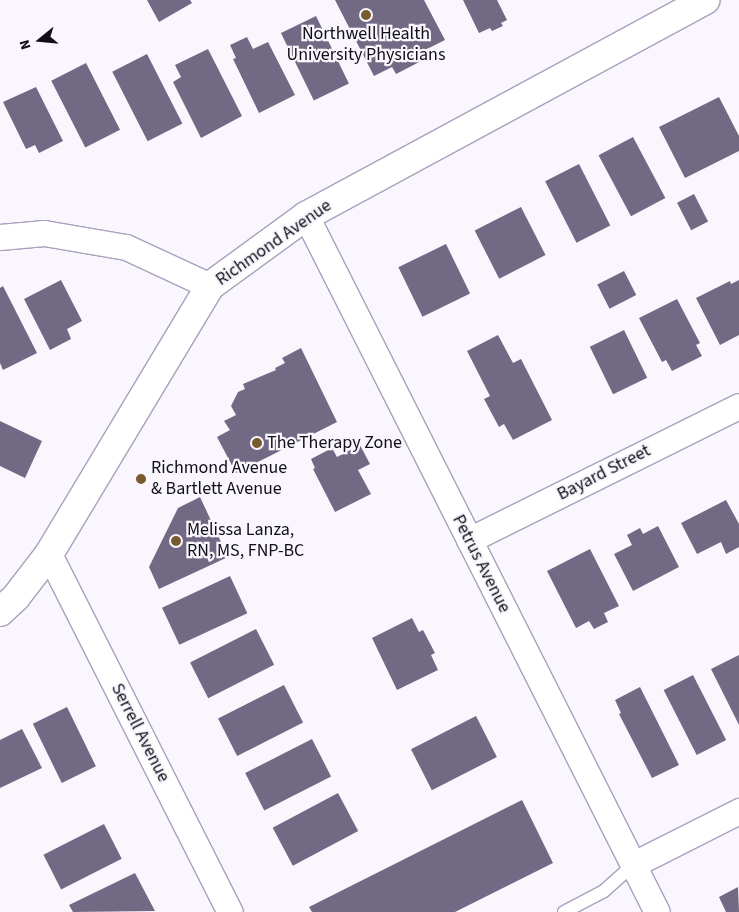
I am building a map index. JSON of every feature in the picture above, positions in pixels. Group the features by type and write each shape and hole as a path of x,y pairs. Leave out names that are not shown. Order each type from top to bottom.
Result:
{"main road":[{"name":"Richmond Avenue","path":"0,612 16,597 49,554 210,286 306,216 705,0"}],"street":[{"name":"Petrus Avenue","path":"306,216 657,912"},
{"path":"0,237 44,233 126,247 210,286"},
{"name":"Bayard Street","path":"469,540 739,406"},
{"name":"Serrell Avenue","path":"49,554 230,912"},
{"path":"634,864 739,811"}],"lane":[{"path":"564,912 604,891 634,864"}],"building":[{"path":"147,0 190,0 192,3 159,22"},
{"path":"335,0 424,0 445,40 425,50 429,57 396,74 392,67 374,76"},
{"path":"463,0 497,0 507,20 501,23 503,26 492,31 490,28 479,33"},
{"path":"316,16 349,83 314,101 281,33"},
{"path":"247,37 253,49 268,42 295,95 259,113 233,59 236,58 230,45"},
{"path":"208,49 242,116 201,138 173,82 181,77 175,65"},
{"path":"147,54 182,123 148,141 112,72"},
{"path":"86,63 120,130 85,148 51,81"},
{"path":"36,87 63,141 39,153 35,145 26,149 3,102"},
{"path":"719,97 739,136 739,151 685,178 659,127"},
{"path":"633,137 665,198 631,216 599,155"},
{"path":"579,164 610,225 576,243 545,181"},
{"path":"694,194 708,222 691,230 677,203"},
{"path":"521,207 546,255 499,279 475,231"},
{"path":"446,244 470,293 422,317 398,267"},
{"path":"624,271 636,295 610,309 597,285"},
{"path":"61,280 82,321 67,329 71,339 50,350 24,299"},
{"path":"739,280 739,335 720,345 696,298 730,281 731,284"},
{"path":"3,286 37,353 3,370 0,363 0,288"},
{"path":"677,299 700,343 696,345 702,356 672,371 666,360 662,362 639,318"},
{"path":"624,330 647,378 613,394 590,347"},
{"path":"498,335 513,363 521,359 552,420 513,440 504,424 499,427 484,399 490,396 467,351"},
{"path":"301,348 337,422 236,473 217,437 230,430 224,421 236,415 231,406 238,392 245,389 243,384 276,370 275,368 285,363 282,358"},
{"path":"0,421 42,441 25,478 0,466"},
{"path":"360,445 370,464 358,470 371,494 335,512 313,469 315,468 311,459 332,448 337,457"},
{"path":"200,497 228,557 159,589 149,567 178,508"},
{"path":"726,500 739,524 739,547 726,554 721,542 697,554 681,523"},
{"path":"658,526 679,567 633,591 614,554 632,545 627,535 640,528 643,534"},
{"path":"590,549 619,606 604,613 608,622 594,629 589,621 576,628 547,571"},
{"path":"230,576 247,613 179,645 162,608"},
{"path":"412,618 419,632 423,630 435,653 431,655 438,670 397,690 372,638"},
{"path":"256,629 274,665 208,698 190,663"},
{"path":"739,655 739,725 711,669"},
{"path":"693,675 726,740 697,755 664,690"},
{"path":"284,685 303,722 237,756 218,719"},
{"path":"640,687 679,765 652,778 619,714 621,713 615,700"},
{"path":"67,707 96,766 62,783 33,724"},
{"path":"476,716 497,757 432,790 411,749"},
{"path":"22,729 42,768 0,788 0,740"},
{"path":"312,739 331,776 264,810 245,773"},
{"path":"338,793 358,831 293,866 273,828"},
{"path":"522,800 553,863 455,912 312,912 309,907"},
{"path":"104,824 122,859 61,890 43,855"},
{"path":"135,873 155,911 73,912 69,905"},
{"path":"738,887 739,912 726,912 719,897"}],"place":[{"name":"Northwell Health University Physicians","path":"366,15"},
{"name":"The Therapy Zone","path":"257,443"},
{"name":"Richmond Avenue & Bartlett Avenue","path":"141,479"},
{"name":"Melissa Lanza, RN, MS, FNP-BC","path":"176,541"}]}
